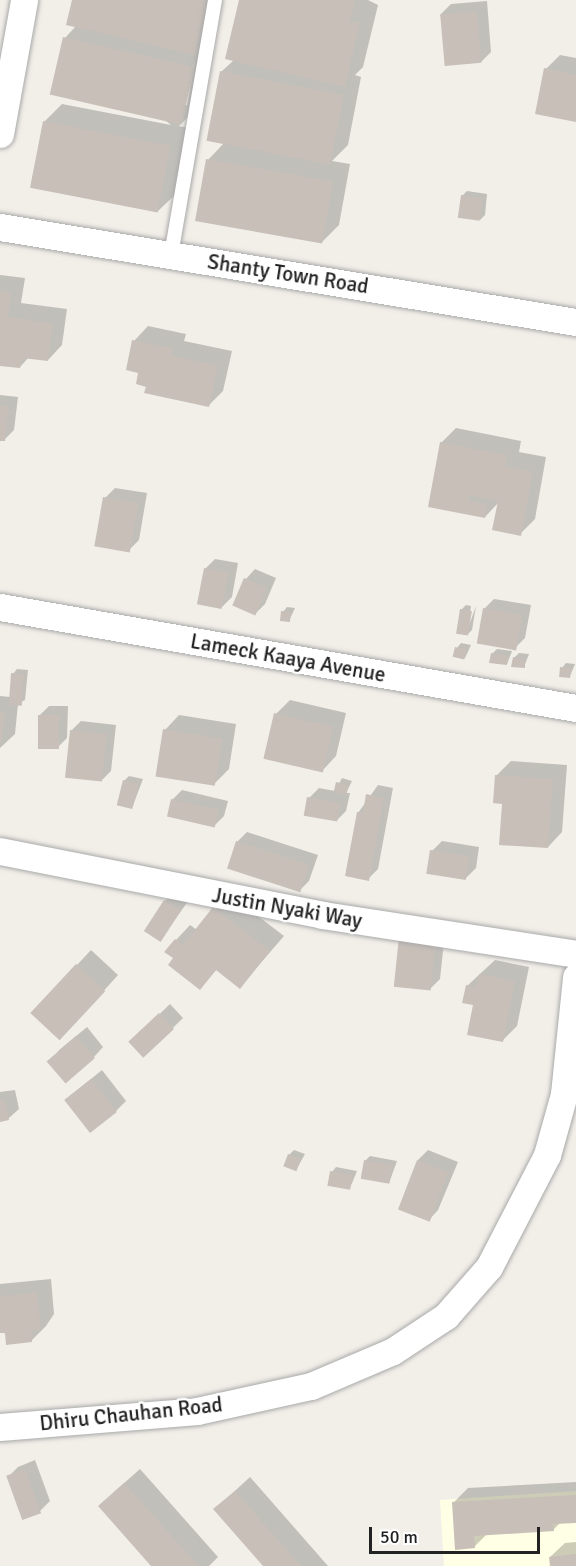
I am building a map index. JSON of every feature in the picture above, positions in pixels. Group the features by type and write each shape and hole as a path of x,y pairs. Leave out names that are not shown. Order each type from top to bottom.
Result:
{"street":[{"path":"0,134 24,0"},
{"name":"Shanty Town Road","path":"0,227 576,322"},
{"name":"Lameck Kaaya Avenue","path":"0,607 576,708"},
{"name":"Justin Nyaki Way","path":"0,851 322,915 576,954"},
{"name":"Dhiru Chauhan Road","path":"0,1426 197,1411 311,1386 393,1352 446,1316 489,1267 547,1155 564,1094 575,1011 576,977"}],"lane":[{"path":"171,255 215,0"}],"shaded area":[{"path":"576,1491 576,1566 444,1566 440,1500"}],"building":[{"path":"72,0 208,0 195,55 66,25"},
{"path":"239,0 355,0 350,21 360,23 345,87 225,59"},
{"path":"477,11 482,63 445,66 440,14"},
{"path":"63,37 195,67 181,125 50,94"},
{"path":"544,68 576,75 576,122 535,114"},
{"path":"220,71 344,95 330,165 206,141"},
{"path":"43,121 171,146 158,213 30,188"},
{"path":"206,159 333,181 322,243 195,221"},
{"path":"461,195 483,198 480,221 458,218"},
{"path":"0,291 11,292 8,317 53,323 48,361 22,358 20,368 0,366"},
{"path":"132,340 172,348 171,355 218,366 209,407 144,393 146,387 136,384 138,373 126,370"},
{"path":"0,406 9,406 5,441 0,441"},
{"path":"440,442 507,455 505,466 533,472 521,536 492,530 498,501 470,495 469,501 488,505 485,518 428,507"},
{"path":"103,497 138,503 130,552 94,546"},
{"path":"204,568 229,573 221,609 197,604"},
{"path":"244,578 267,588 255,615 232,606"},
{"path":"483,608 522,615 516,650 477,643"},
{"path":"460,609 472,611 468,636 456,634"},
{"path":"281,611 291,612 290,622 280,621"},
{"path":"455,647 467,650 464,660 453,657"},
{"path":"491,653 508,656 507,665 489,663"},
{"path":"513,657 525,659 525,668 511,667"},
{"path":"560,667 571,668 570,678 559,677"},
{"path":"11,673 24,674 22,706 9,705"},
{"path":"0,712 5,712 2,741 0,741"},
{"path":"274,713 333,727 323,773 263,759"},
{"path":"38,715 59,715 59,749 38,749"},
{"path":"163,729 222,738 215,786 155,776"},
{"path":"70,730 107,734 102,782 65,778"},
{"path":"495,775 553,779 548,848 499,845 502,804 493,803"},
{"path":"123,780 139,784 132,809 117,805"},
{"path":"336,782 349,785 346,795 334,792"},
{"path":"366,794 384,798 369,881 345,876 357,812 363,813"},
{"path":"307,797 340,803 337,822 304,816"},
{"path":"171,799 219,810 215,828 167,817"},
{"path":"236,841 309,865 300,892 227,869"},
{"path":"430,850 470,856 466,880 426,874"},
{"path":"164,900 181,911 161,942 144,931"},
{"path":"213,907 270,951 240,989 216,970 200,990 168,965 173,958 164,952 175,939 183,945"},
{"path":"399,937 436,941 431,991 394,987"},
{"path":"76,964 105,991 60,1040 30,1013"},
{"path":"479,974 515,981 503,1042 467,1035 473,1005 462,1003 466,985 476,987"},
{"path":"159,1013 174,1029 143,1058 128,1042"},
{"path":"76,1036 95,1058 66,1083 47,1062"},
{"path":"91,1079 117,1112 90,1133 64,1100"},
{"path":"5,1099 9,1120 0,1122 0,1100"},
{"path":"288,1154 301,1159 296,1171 283,1166"},
{"path":"364,1160 393,1165 389,1184 361,1179"},
{"path":"417,1160 449,1172 430,1222 398,1209"},
{"path":"330,1171 353,1175 350,1190 327,1186"},
{"path":"37,1293 41,1330 31,1330 32,1342 6,1345 5,1333 0,1333 0,1296"},
{"path":"25,1469 41,1513 22,1520 6,1476"},
{"path":"124,1483 199,1566 151,1566 98,1506"},
{"path":"235,1491 301,1566 263,1566 213,1509"},
{"path":"576,1495 576,1523 553,1524 554,1531 474,1536 475,1548 455,1550 452,1502"},
{"path":"576,1554 576,1566 550,1566 549,1557"}]}
